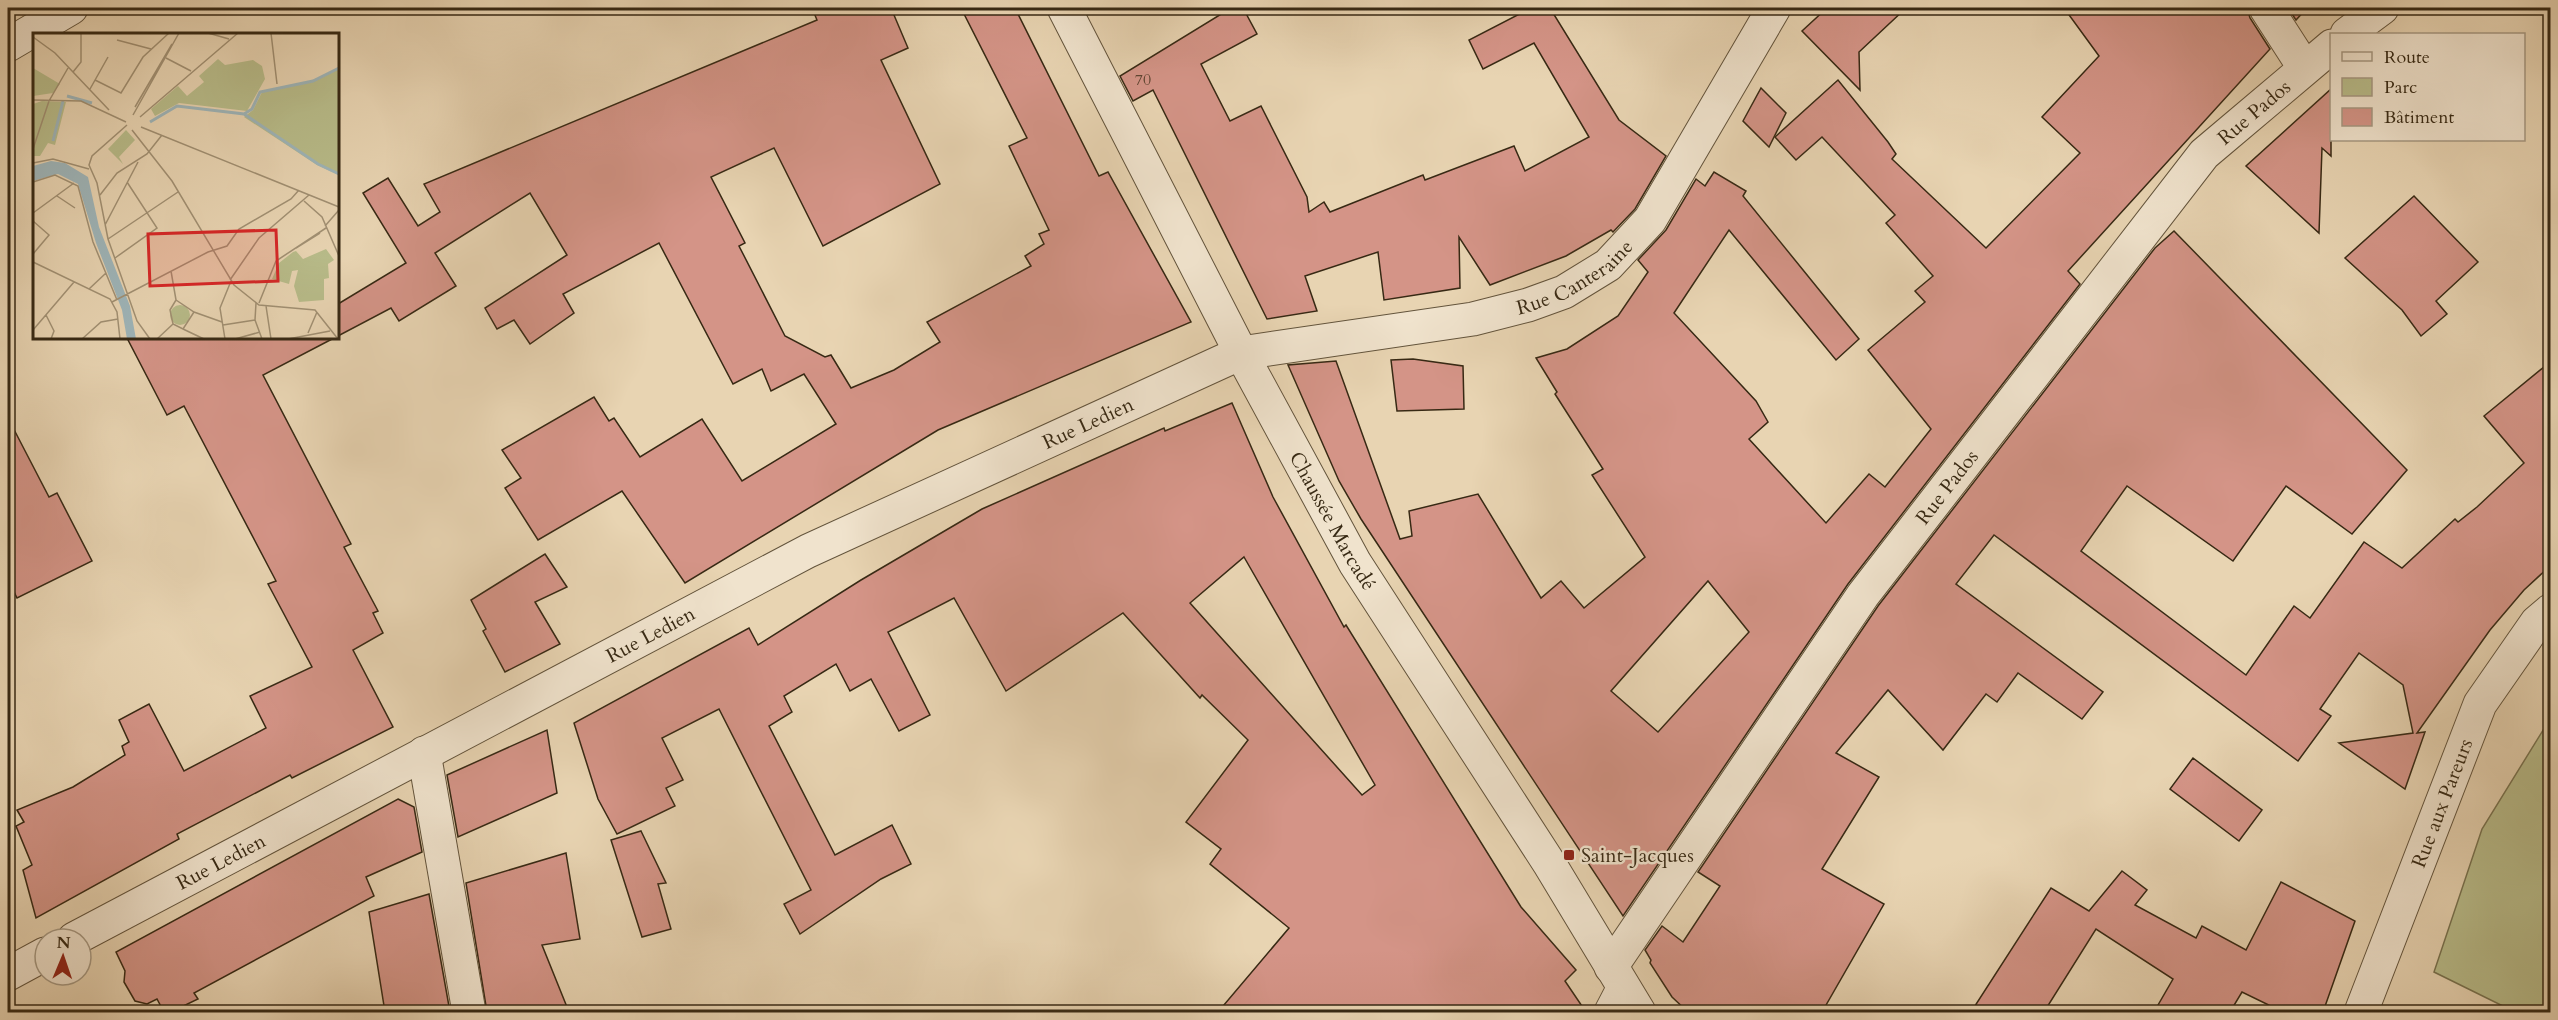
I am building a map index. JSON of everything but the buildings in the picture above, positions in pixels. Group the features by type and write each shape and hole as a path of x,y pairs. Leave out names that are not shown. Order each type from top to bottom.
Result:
{"street":[{"path":"8,45 71,8"},
{"name":"Chaussée Marcadé","path":"1064,8 1241,354 1355,562 1549,863 1621,995"},
{"name":"Rue Canteraine","path":"1241,354 1473,319 1528,305 1564,292 1608,265 1650,220 1774,8"},
{"path":"2265,8 2304,67"},
{"path":"2348,33 2382,8"},
{"name":"Rue Pados","path":"1621,995 1863,595 2204,154 2330,47"},
{"name":"Rue Ledien","path":"93,929 808,551 1241,354"},
{"name":"Rue aux Pareurs","path":"2361,1012 2480,704 2537,622 2550,611"},
{"path":"424,753 468,1012"},
{"path":"8,974 33,960"}],"green space":[{"path":"2550,719 2550,1012 2515,1012 2434,972 2482,829"}],"place":[{"name":"Saint-Jacques","path":"1569,855"}]}
